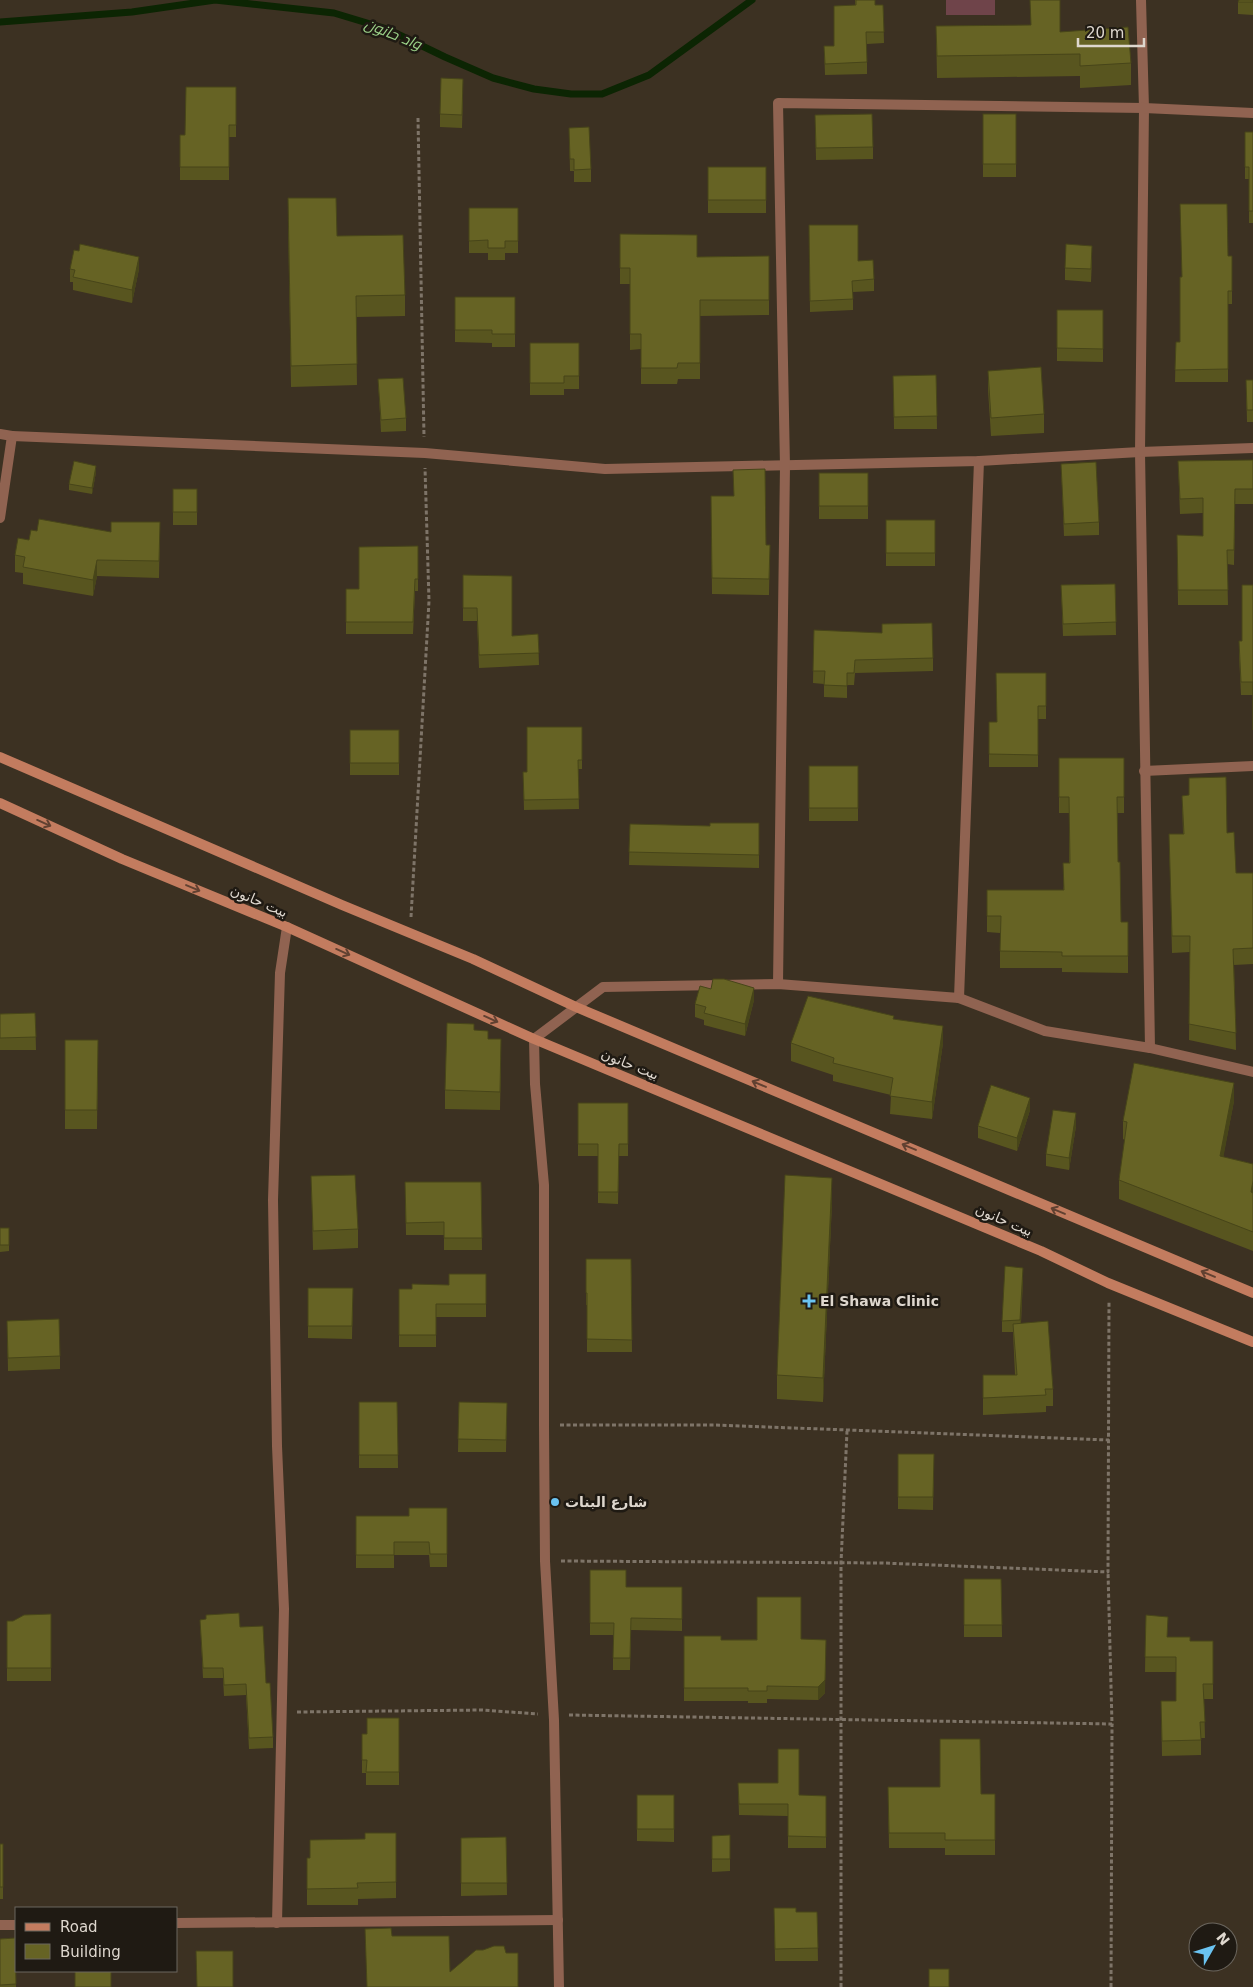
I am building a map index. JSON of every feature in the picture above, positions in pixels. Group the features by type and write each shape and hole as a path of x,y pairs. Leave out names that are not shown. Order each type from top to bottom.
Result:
{"main road":[{"name":"بيت حانون","path":"0,757 473,959 576,1007 1253,1293"},
{"name":"بيت حانون","path":"0,803 122,858 287,927 534,1039 1041,1250 1108,1283 1253,1342"}],"street":[{"path":"1141,0 1144,108 1140,452 1150,1048"},
{"path":"778,984 785,466 778,103 1144,108 1253,113"},
{"path":"0,434 425,453 605,470 979,461 1253,448"},
{"path":"0,518 12,436"},
{"path":"959,998 979,461"},
{"path":"1144,771 1253,766"},
{"path":"277,1923 284,1609 277,1446 273,1200 280,973 287,927"},
{"path":"559,1987 554,1715 546,1561 544,1185 535,1084 534,1039 602,988 778,984 959,998 1045,1031 1150,1048 1253,1072"},
{"path":"178,1923 558,1920"},
{"path":"0,1925 15,1925"}],"path":[{"path":"410,933 430,601 418,118"},
{"path":"1108,1283 1110,1331 1108,1572 1112,1724 1111,1987"},
{"path":"544,1426 716,1426 1109,1440"},
{"path":"841,1987 842,1563 847,1430"},
{"path":"546,1561 842,1563 1108,1572"},
{"path":"282,1712 482,1710 554,1715 1112,1724"}],"shaded area":[{"path":"946,0 995,0 995,15 946,15"}],"building":[{"path":"856,0 875,0 875,5 883,5 884,32 866,32 867,62 825,64 824,46 834,46 834,6 856,5"},
{"path":"1030,0 1060,0 1060,32 1128,27 1131,63 1080,66 1080,54 937,56 936,26 1031,25"},
{"path":"1239,0 1253,0 1253,2 1238,2"},
{"path":"441,78 463,79 462,115 440,114"},
{"path":"186,87 236,87 236,125 229,125 229,167 180,167 180,135 185,135"},
{"path":"872,114 873,147 816,148 815,115"},
{"path":"983,114 1016,114 1016,164 983,164"},
{"path":"589,127 591,169 574,170 574,159 570,159 569,128"},
{"path":"1245,132 1253,132 1253,211 1249,211 1249,167 1245,167"},
{"path":"708,167 766,167 766,200 708,200"},
{"path":"288,198 336,198 337,236 403,235 405,295 356,296 357,364 291,366"},
{"path":"1180,204 1227,204 1228,256 1232,256 1232,291 1228,291 1228,369 1175,370 1176,342 1180,342 1180,277 1182,277"},
{"path":"469,208 518,208 518,241 505,241 505,248 488,248 488,240 469,241"},
{"path":"809,225 858,225 858,261 873,260 874,279 852,281 853,299 810,301"},
{"path":"620,234 697,235 697,257 769,256 769,300 700,300 700,363 678,363 677,368 641,368 641,334 630,334 630,268 620,268"},
{"path":"80,244 139,257 132,290 73,277 75,270 70,269 74,250 79,251"},
{"path":"1066,244 1092,246 1091,269 1065,268"},
{"path":"455,297 515,297 515,334 492,334 492,330 455,330"},
{"path":"1057,310 1103,310 1103,349 1057,348"},
{"path":"530,343 579,343 579,376 564,376 564,383 530,383"},
{"path":"1041,367 1044,414 991,418 988,371"},
{"path":"936,375 937,416 894,417 893,376"},
{"path":"403,378 406,418 381,420 378,379"},
{"path":"1246,380 1253,380 1253,410 1247,410"},
{"path":"1253,460 1253,489 1235,489 1234,550 1227,550 1228,590 1178,590 1177,535 1203,536 1203,498 1180,499 1178,461"},
{"path":"74,461 96,466 92,488 69,484"},
{"path":"1096,462 1099,522 1064,524 1061,464"},
{"path":"765,469 766,545 770,545 769,579 712,578 711,496 734,496 733,470"},
{"path":"819,473 868,473 868,506 819,506"},
{"path":"173,489 197,489 197,512 173,512"},
{"path":"39,519 111,532 111,522 160,522 159,561 97,560 93,580 23,567 25,557 15,555 18,538 29,540 31,530 37,531"},
{"path":"886,520 935,520 935,553 886,553"},
{"path":"418,546 418,579 415,579 413,622 346,622 346,589 359,589 359,547"},
{"path":"463,575 512,576 512,636 538,634 539,653 479,655 477,608 463,608"},
{"path":"1115,584 1116,622 1063,624 1061,585"},
{"path":"1242,585 1253,585 1253,682 1241,682 1239,641 1242,641"},
{"path":"932,623 933,658 855,660 854,673 847,673 847,686 824,685 825,671 813,671 814,630 882,633 882,624"},
{"path":"996,673 1046,673 1046,706 1038,706 1038,755 989,754 989,722 997,722"},
{"path":"527,727 582,727 582,760 578,760 579,799 524,800 523,772 527,772"},
{"path":"350,730 399,730 399,763 350,763"},
{"path":"1059,758 1124,758 1124,797 1117,797 1118,862 1120,862 1121,922 1128,922 1128,956 1062,956 1062,952 1000,951 1001,916 987,916 987,890 1064,890 1063,863 1070,863 1069,797 1059,797"},
{"path":"809,766 858,766 858,808 809,808"},
{"path":"1226,777 1227,833 1234,832 1236,873 1253,873 1253,948 1233,949 1236,1033 1189,1024 1190,936 1172,936 1169,834 1184,834 1182,796 1189,795 1189,778"},
{"path":"710,823 759,823 759,855 629,852 630,824 710,826"},
{"path":"713,979 724,979 754,988 745,1024 704,1013 706,1007 695,1004 700,986 711,989"},
{"path":"808,996 894,1016 893,1019 943,1026 932,1102 890,1096 893,1078 833,1063 834,1058 791,1043"},
{"path":"35,1013 36,1037 0,1038 0,1014"},
{"path":"447,1023 474,1024 474,1030 488,1031 488,1039 501,1039 500,1092 445,1090"},
{"path":"65,1040 98,1040 97,1110 65,1110"},
{"path":"1134,1063 1234,1083 1220,1156 1253,1164 1251,1192 1253,1193 1253,1232 1119,1180 1127,1122 1123,1121"},
{"path":"991,1085 1030,1098 1017,1138 978,1126"},
{"path":"578,1103 628,1103 628,1144 619,1144 618,1192 598,1192 598,1144 578,1144"},
{"path":"1053,1110 1076,1113 1069,1158 1046,1154"},
{"path":"355,1175 358,1229 313,1231 311,1176"},
{"name":"El Shawa Clinic","path":"785,1175 832,1178 823,1378 777,1375"},
{"path":"405,1182 481,1182 482,1238 444,1238 444,1222 406,1223"},
{"path":"0,1228 9,1228 9,1245 0,1245"},
{"path":"586,1259 631,1259 632,1340 587,1339"},
{"path":"1005,1266 1023,1268 1020,1320 1002,1321"},
{"path":"449,1274 486,1274 486,1304 436,1304 436,1335 399,1335 399,1289 412,1289 412,1284 449,1285"},
{"path":"308,1288 353,1288 352,1326 308,1326"},
{"path":"59,1319 60,1356 8,1358 7,1321"},
{"path":"1048,1321 1053,1389 1045,1389 1046,1395 983,1398 983,1375 1017,1375 1013,1324"},
{"path":"359,1402 397,1402 398,1455 359,1455"},
{"path":"459,1402 507,1403 506,1440 458,1439"},
{"path":"898,1454 934,1454 933,1497 898,1497"},
{"path":"409,1508 447,1508 447,1554 430,1554 429,1542 394,1542 394,1555 356,1555 356,1516 409,1516"},
{"path":"590,1570 626,1570 626,1587 682,1587 682,1619 631,1618 630,1658 613,1658 614,1623 590,1623"},
{"path":"964,1579 1001,1579 1002,1625 964,1625"},
{"path":"757,1597 801,1597 801,1639 826,1640 825,1680 818,1687 767,1686 767,1691 748,1691 748,1688 684,1688 684,1636 721,1636 721,1640 757,1640"},
{"path":"239,1613 240,1627 263,1626 266,1683 270,1683 273,1737 249,1738 246,1684 224,1685 223,1668 203,1668 200,1620 206,1619 206,1615"},
{"path":"51,1614 51,1668 7,1668 7,1621 13,1621 24,1615"},
{"path":"1146,1615 1168,1617 1167,1637 1190,1637 1190,1641 1213,1641 1213,1684 1203,1684 1205,1722 1200,1722 1201,1740 1162,1741 1161,1701 1176,1701 1176,1657 1145,1657"},
{"path":"367,1718 399,1718 399,1772 366,1772 367,1760 362,1760 362,1734 367,1734"},
{"path":"940,1739 980,1739 981,1794 995,1794 995,1840 945,1840 945,1833 889,1833 888,1787 940,1787"},
{"path":"778,1749 799,1749 799,1795 826,1796 826,1837 788,1836 788,1804 739,1804 738,1783 778,1783"},
{"path":"637,1795 674,1795 674,1829 637,1829"},
{"path":"365,1833 396,1833 396,1882 357,1883 358,1888 307,1889 307,1858 310,1858 310,1840 365,1839"},
{"path":"730,1835 730,1859 712,1859 712,1836"},
{"path":"506,1837 507,1883 461,1883 461,1838"},
{"path":"0,1844 3,1844 3,1887 0,1887"},
{"path":"774,1908 796,1908 796,1912 817,1912 818,1948 775,1949"},
{"path":"391,1928 392,1936 449,1936 450,1972 476,1950 504,1946 506,1953 518,1953 518,1987 367,1987 365,1929"},
{"path":"15,1938 16,1984 0,1985 0,1939"},
{"path":"196,1951 233,1951 233,1987 197,1987"},
{"path":"929,1969 949,1969 949,1987 929,1987"},
{"path":"75,1972 111,1972 111,1987 75,1987"}],"waterway":[{"name":"واد حانون","path":"0,22 132,12 215,0 334,13 387,29 493,78 534,89 571,94 602,94 649,75 752,0"}],"place":[{"name":"El Shawa Clinic","path":"809,1301"},
{"name":"شارع البنات","path":"555,1502"}]}
